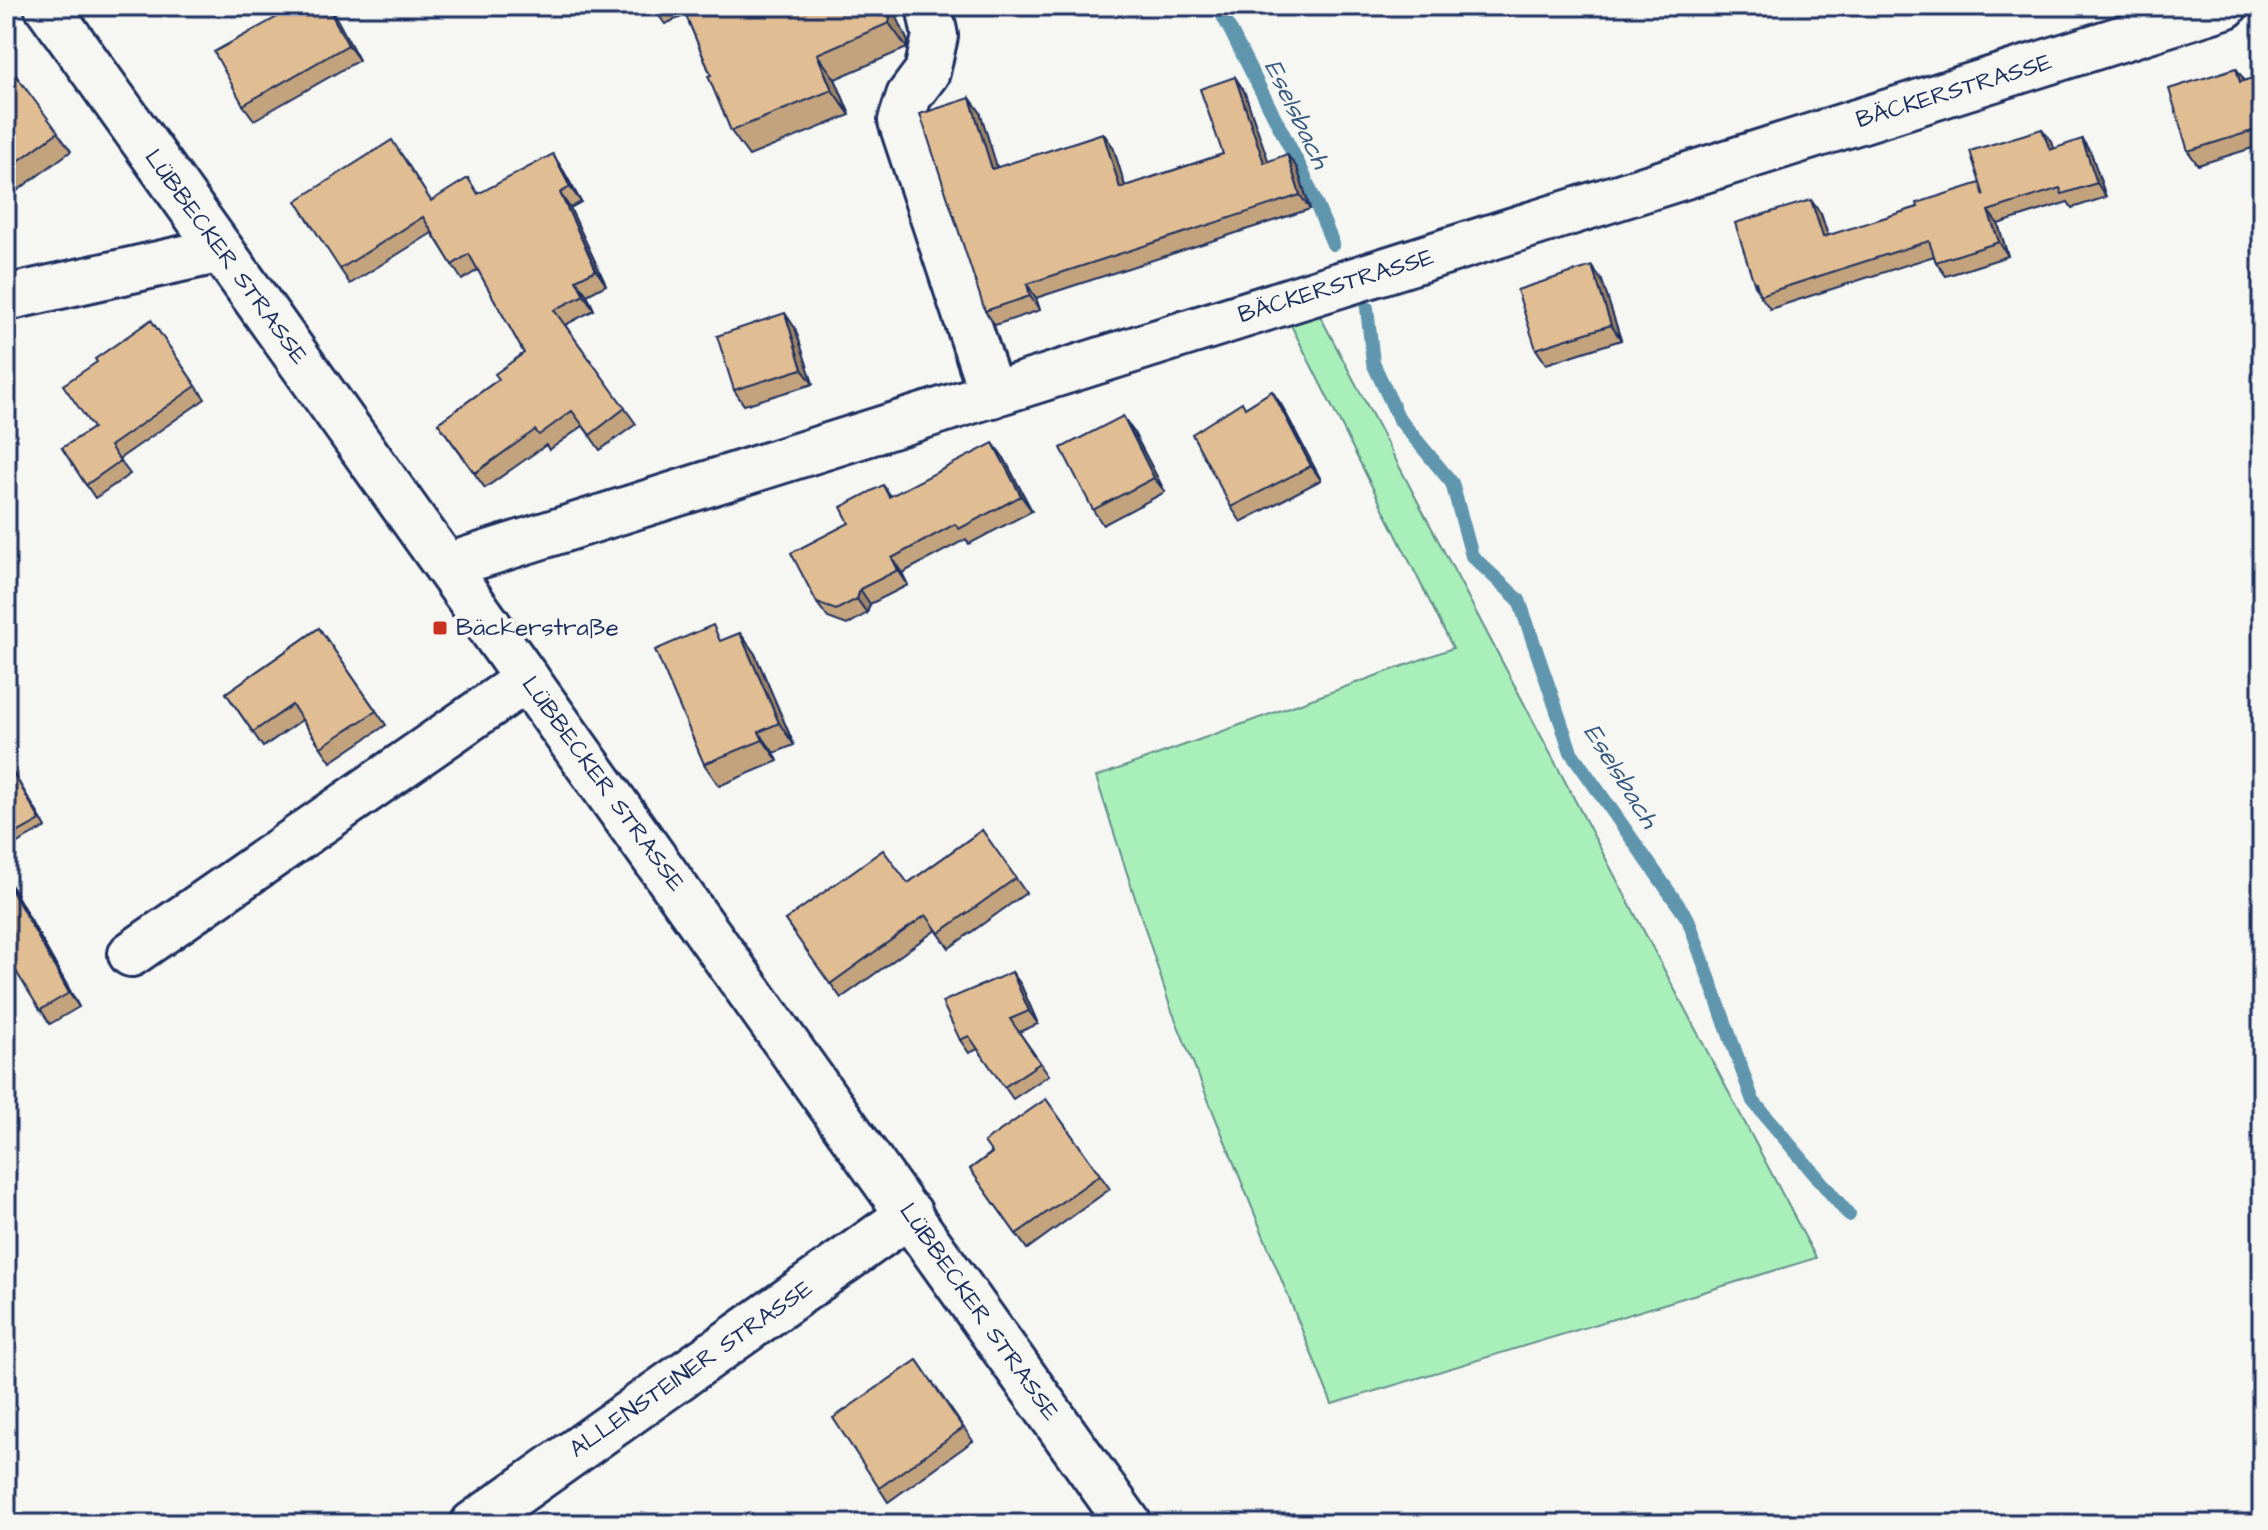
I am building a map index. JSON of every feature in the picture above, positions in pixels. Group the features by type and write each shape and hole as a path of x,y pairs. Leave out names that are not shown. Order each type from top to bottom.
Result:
{"street":[{"name":"LÜBBECKER STRASSE","path":"47,6 1129,1524"},
{"path":"929,6 935,36 927,72 909,96 901,121 992,395"},
{"name":"BÄCKERSTRASSE","path":"447,566 2225,6"},
{"path":"6,298 221,250"},
{"path":"131,954 527,679"},
{"name":"ALLENSTEINER STRASSE","path":"473,1524 910,1214"}],"green space":[{"path":"1319,314 1816,1258 1332,1404 1170,1006 1096,777 1453,648 1291,325"}],"building":[{"path":"297,6 327,6 348,45 243,105 214,52"},
{"path":"682,6 886,6 890,17 889,23 817,54 832,90 731,131"},
{"path":"6,62 58,132 6,170"},
{"path":"2236,68 2240,82 2262,75 2262,128 2188,151 2169,89"},
{"path":"1235,77 1264,163 1287,154 1300,195 1027,284 1030,296 985,311 920,114 970,98 992,169 1103,133 1120,188 1223,154 1200,89"},
{"path":"2042,129 2050,150 2082,139 2097,183 2062,194 2060,188 1988,211 1999,242 1936,262 1929,241 1760,295 1735,223 1811,200 1823,237 1918,207 1917,203 1980,183 1970,151"},
{"path":"392,140 431,201 468,178 478,194 553,154 570,187 560,193 596,270 576,280 584,295 554,310 625,408 590,435 572,411 539,435 535,430 475,473 438,423 499,379 495,374 524,353 469,254 452,265 423,217 340,269 296,201"},
{"path":"1592,266 1611,325 1536,349 1517,290"},
{"path":"785,313 802,369 734,390 717,336"},
{"path":"151,320 196,386 110,446 120,461 86,485 62,448 93,428 63,385"},
{"path":"1272,391 1311,466 1231,507 1192,434 1242,402 1245,408"},
{"path":"1123,416 1154,478 1093,510 1061,448"},
{"path":"993,443 1021,496 959,529 955,524 892,558 898,570 860,589 857,599 836,610 817,603 791,553 849,523 841,507 883,485 889,497"},
{"path":"713,625 720,641 740,633 779,723 759,732 763,740 704,764 655,650"},
{"path":"319,628 376,711 321,747 292,705 253,732 226,693"},
{"path":"12,771 40,820 6,839 6,775"},
{"path":"982,830 1016,878 939,933 926,915 830,984 785,920 883,850 908,883"},
{"path":"6,880 69,993 40,1010 6,957"},
{"path":"1012,972 1029,1011 1010,1019 1040,1063 1004,1087 969,1036 960,1040 942,1002"},
{"path":"1046,1099 1100,1175 1016,1234 970,1169 992,1153 984,1142"},
{"path":"917,1360 963,1428 879,1488 833,1418"}],"waterway":[{"name":"Eselsbach","path":"1218,6 1303,173 1333,244"},
{"name":"Eselsbach","path":"1367,308 1373,363 1399,419 1452,483 1472,556 1519,600 1571,752 1688,919 1753,1101 1849,1215"}],"place":[{"name":"Bäckerstraße","path":"440,628"}]}
